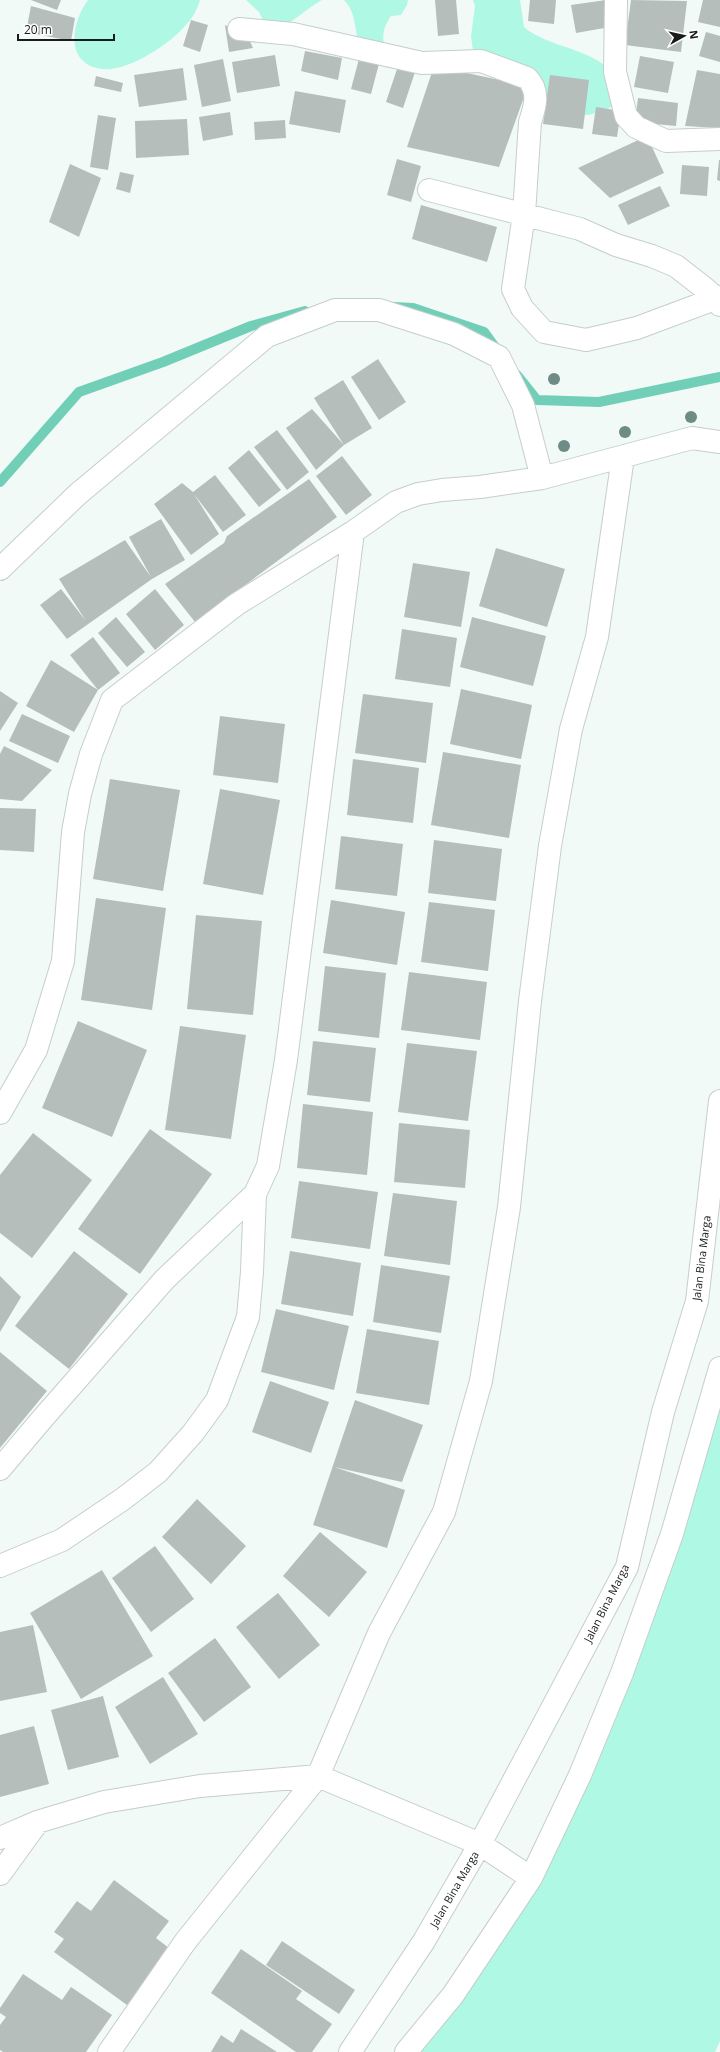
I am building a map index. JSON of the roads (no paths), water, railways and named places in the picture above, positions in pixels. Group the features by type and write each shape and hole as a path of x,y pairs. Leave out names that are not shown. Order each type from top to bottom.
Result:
{"street":[{"path":"616,0 615,72 626,116 636,127 666,141 720,139"},
{"path":"239,29 293,34 422,63 481,61 527,78 533,84 536,91 534,109 530,122 524,214 513,289 522,308 544,332 586,340 637,328 719,300"},
{"path":"429,190 580,229 616,245 652,256 676,266 719,300"},
{"path":"0,569 78,494 267,336 335,310 379,310 454,334 499,357 523,405 542,478"},
{"path":"0,1112 36,1050 63,961 74,832 80,794 91,754 112,700 237,604 353,532 396,502 418,494 542,478 692,438 720,442"},
{"path":"108,2052 185,1942 318,1776 379,1633 444,1512 480,1382 509,1207 530,1002 550,846 571,729 597,637 623,457"},
{"path":"0,1470 43,1418 165,1279 255,1194 268,1166 286,1060 353,532"},
{"name":"Jalan Bina Marga","path":"350,2052 424,1941 480,1844 627,1568 663,1412 697,1301 720,1101"},
{"path":"0,1566 62,1540 123,1500 158,1472 193,1433 217,1400 248,1316 252,1272 255,1194"},
{"path":"406,2052 452,1995 531,1878 580,1775 622,1673 672,1534 720,1368"},
{"path":"0,1838 38,1822 104,1802 200,1786 318,1776 480,1844 531,1878"},
{"path":"0,1874 38,1822"}],"waterway":[{"path":"394,307 413,308 484,332 497,350"},
{"path":"0,482 79,392 163,362 251,326 305,311"},
{"path":"517,375 537,400 599,402 720,377"}]}
